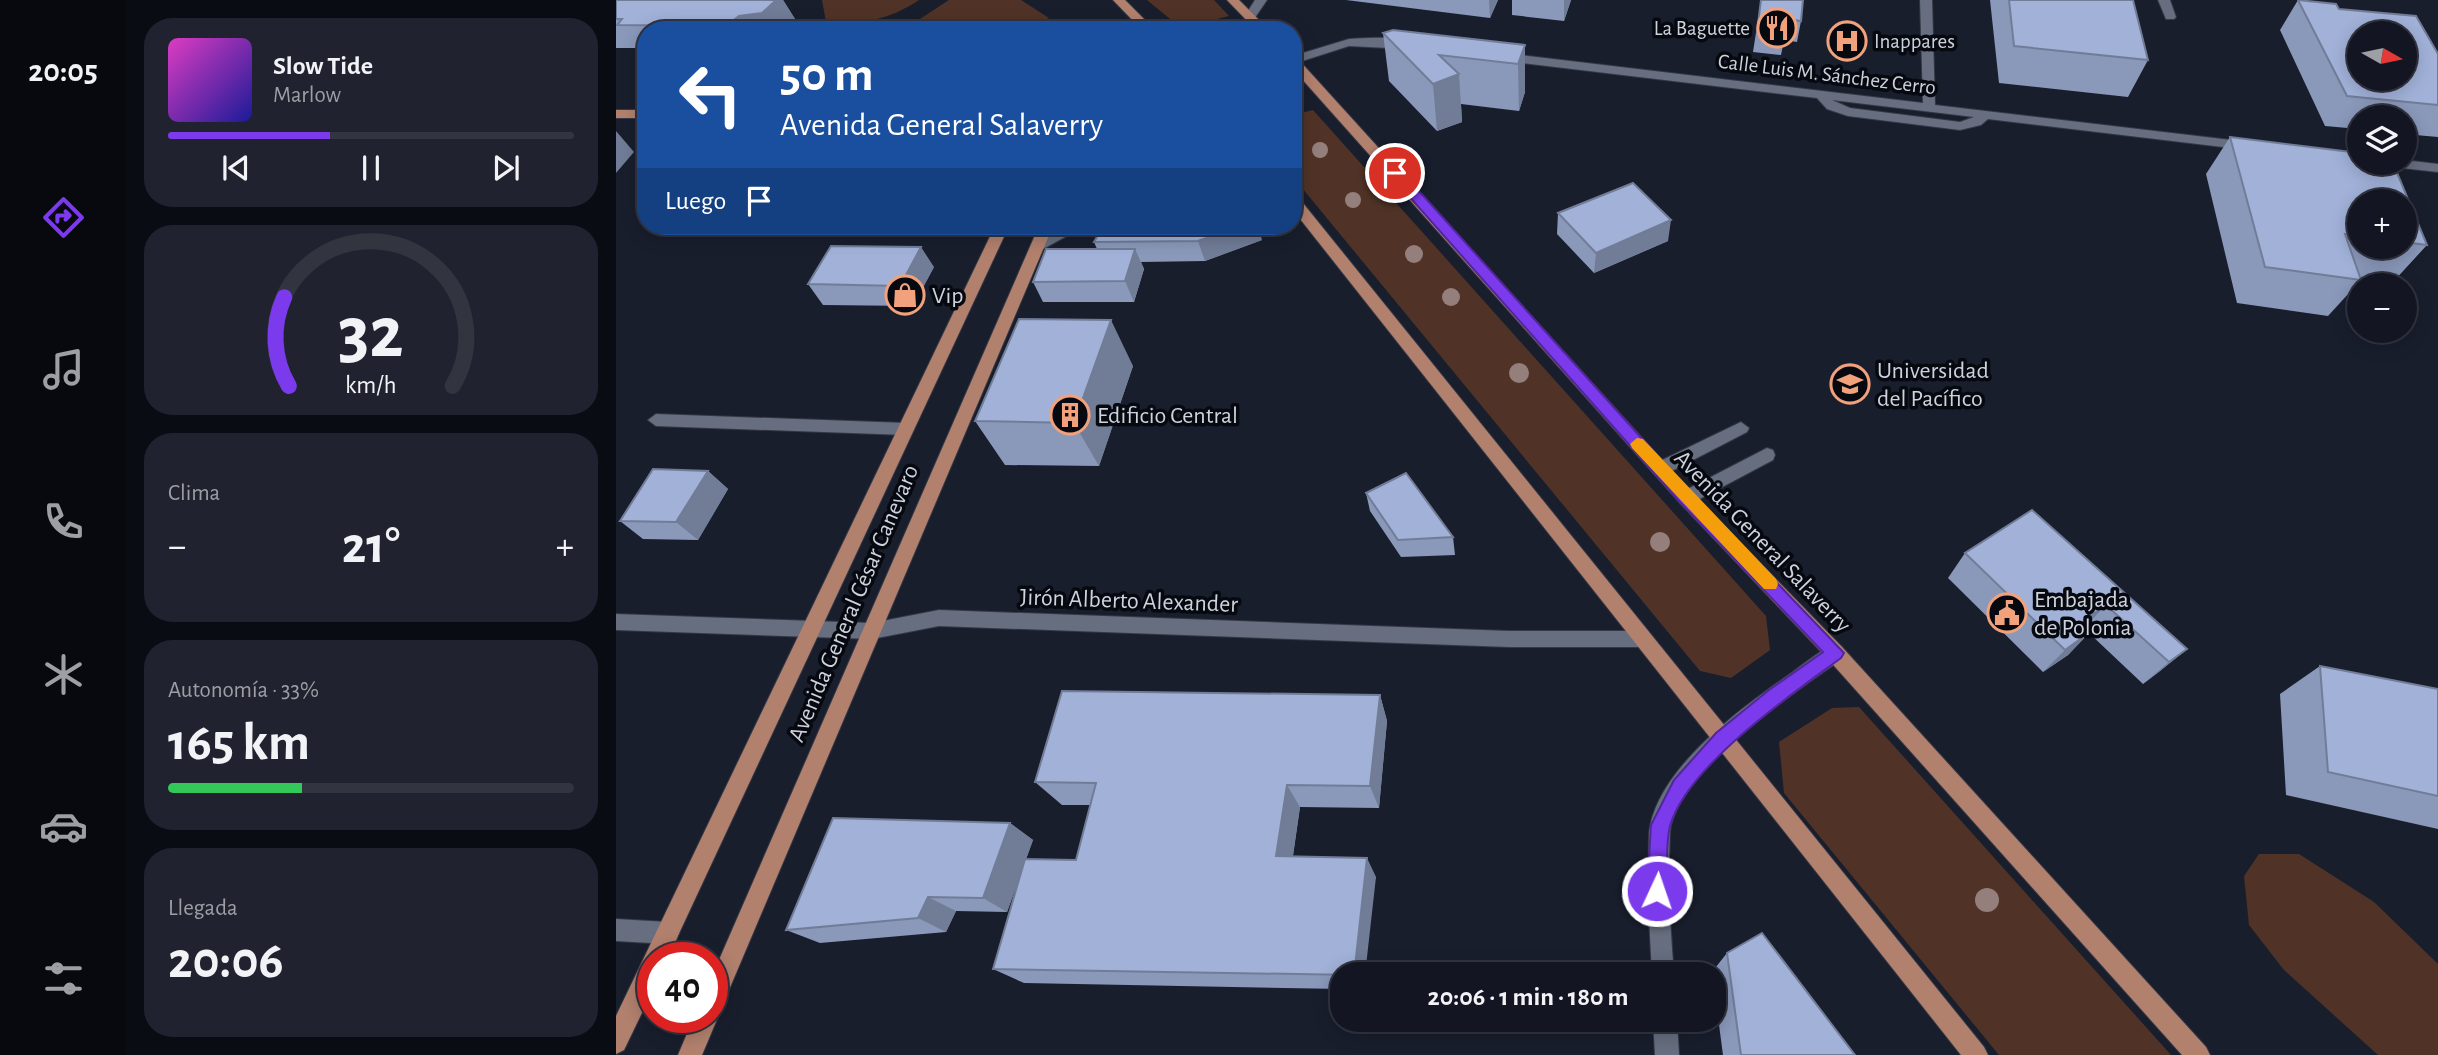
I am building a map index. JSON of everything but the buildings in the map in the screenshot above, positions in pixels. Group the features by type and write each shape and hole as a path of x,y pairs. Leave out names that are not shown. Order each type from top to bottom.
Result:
{"main road":[{"path":"1119,0 1140,21"},
{"path":"1233,0 1254,21"},
{"path":"1131,12 1131,21"},
{"name":"Avenida General Salaverry","path":"1302,71 1686,498 1835,653 2198,1055"},
{"path":"616,114 637,114"},
{"path":"1302,216 1976,1055"},
{"name":"Avenida General César Canevaro","path":"664,942 998,235"},
{"name":"Avenida General César Canevaro","path":"728,966 1042,235"},
{"path":"616,1042 637,998"},
{"path":"690,1055 699,1033"}],"street":[{"path":"1250,17 1261,0"},
{"path":"1926,0 1929,108"},
{"path":"2164,0 2170,17"},
{"path":"1302,57 1353,40 1420,47"},
{"name":"Calle Luis M. Sánchez Cerro","path":"1489,55 2266,148"},
{"path":"1818,94 1831,106 1849,112 1960,126 1976,122 1985,115"},
{"path":"2417,166 2438,168"},
{"path":"1038,246 1060,235"},
{"path":"656,420 906,429"},
{"path":"1660,469 1741,428"},
{"path":"1686,498 1767,455"},
{"name":"Jirón Alberto Alexander","path":"616,622 872,631 939,618 1509,639 1641,639"},
{"path":"1662,962 1657,891 1661,825 1680,787 1722,740 1775,696 1835,653"},
{"path":"616,930 668,933"},
{"path":"1666,1032 1667,1055"}],"shaded area":[{"path":"822,0 919,0 896,13 874,20 826,21"},
{"path":"949,0 1021,0 1049,18 1043,21 917,21"},
{"path":"1147,0 1214,0 1229,16 1209,21 1172,21"},
{"path":"1313,110 1766,616 1770,650 1731,678 1700,671 1302,188 1302,113"},
{"path":"1859,707 2171,1055 1999,1055 1784,793 1779,742 1832,708"},
{"path":"2259,854 2299,854 2374,902 2438,964 2438,1055 2378,1055 2284,970 2249,925 2244,876"}],"slow traffic":[{"path":"1637,444 1770,584"}],"place":[{"name":"La Baguette","path":"1777,28"},
{"name":"Inappares","path":"1847,41"},
{"name":"Vip","path":"905,295"},
{"name":"Universidad del Pacífico","path":"1850,384"},
{"name":"Edificio Central","path":"1070,415"},
{"name":"Embajada de Polonia","path":"2007,613"}],"route":[{"path":"1395,173 1686,498 1835,653 1775,696 1722,740 1680,787 1661,825 1657,891"}]}
